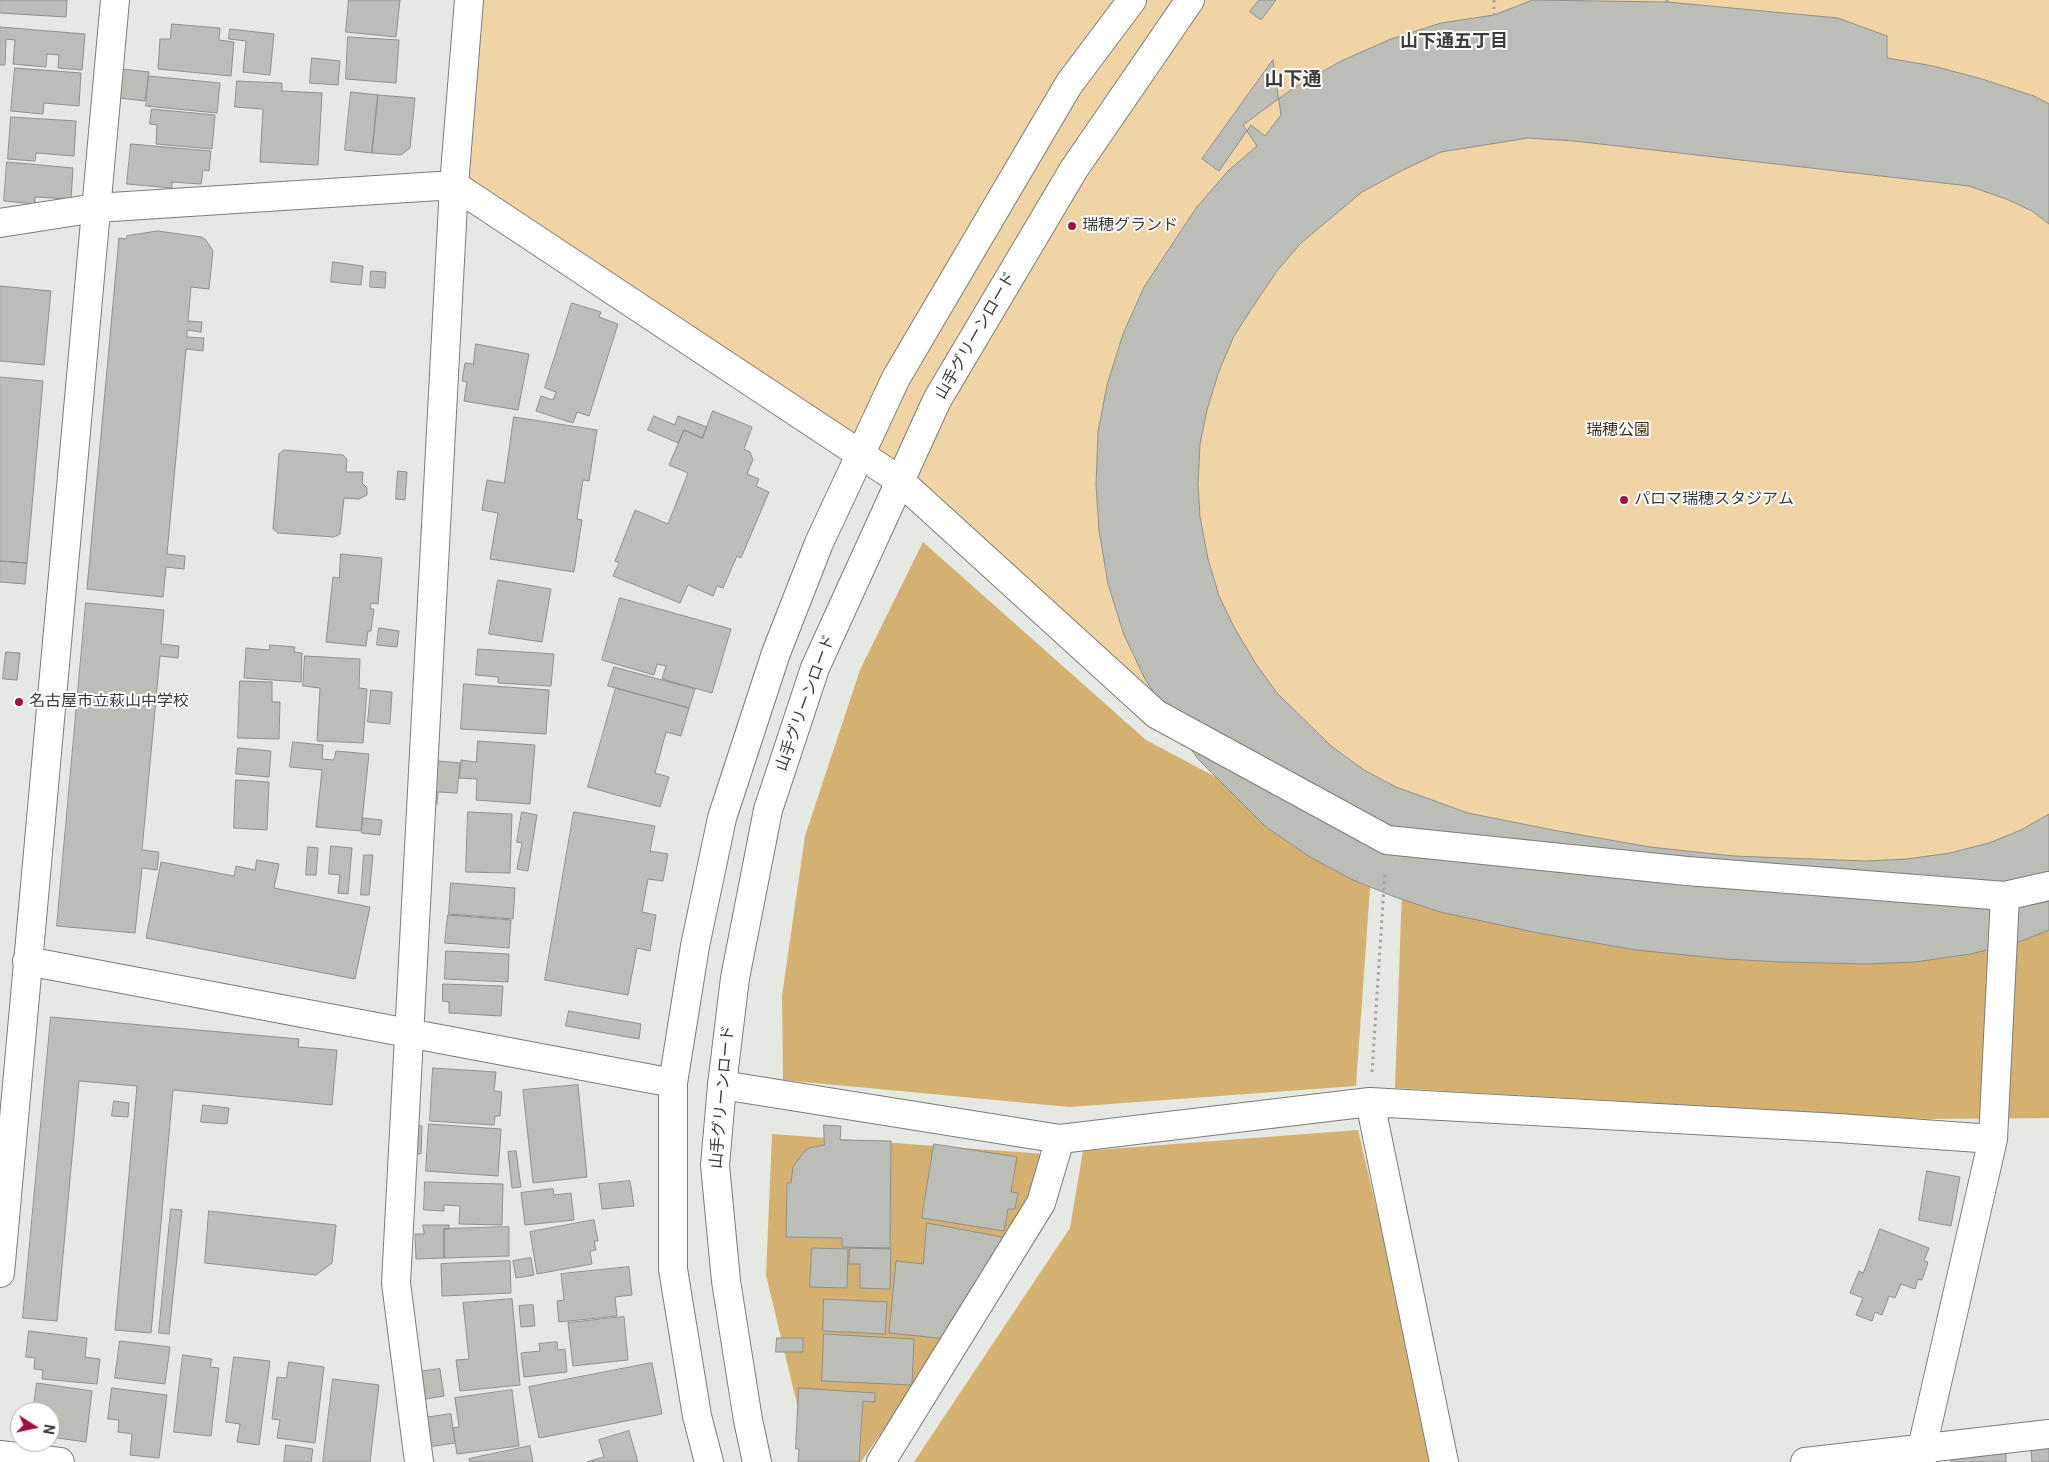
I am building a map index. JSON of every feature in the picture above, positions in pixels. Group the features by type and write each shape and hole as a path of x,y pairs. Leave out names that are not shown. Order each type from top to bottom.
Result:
{"street":[{"path":"0,1273 4,1176 28,960 115,0"},
{"path":"418,1462 396,1283 454,185 469,0"},
{"path":"709,1462 697,1416 673,1269 673,1083 695,946 722,818 776,653 819,543 896,378 1070,84 1132,0"},
{"name":"山手グリーンロード","path":"757,1462 748,1420 726,1281 716,1165 722,1085 735,978 768,810 815,668 937,400 1074,169 1190,0"},
{"path":"0,223 96,208 454,185 899,480 1156,714 1387,840 1687,871 2005,896 2049,886"},
{"path":"1922,1455 1993,1139 2005,896"},
{"path":"28,960 673,1083"},
{"path":"722,1085 1060,1139 1370,1102 1993,1139"},
{"path":"1370,1102 1444,1462"},
{"path":"881,1462 1041,1203 1060,1139"},
{"path":"1805,1462 1922,1455 2049,1434"},
{"path":"0,1455 60,1462"}],"path":[{"path":"1494,0 1494,15"},
{"path":"1370,1102 1387,840"}],"green space":[{"name":"瑞穂公園","path":"469,0 2049,0 2049,886 1387,840 1156,714 928,506 454,185"}],"shaded area":[{"path":"923,542 1146,740 1372,860 1356,1086 1069,1107 783,1080 782,996 805,836 860,670"},
{"path":"1403,859 2049,886 2049,1118 1927,1119 1395,1088"},
{"path":"1358,1130 1436,1462 914,1462 1070,1228 1083,1151"},
{"path":"772,1134 1045,1154 1032,1215 861,1462 811,1462 766,1275"}],"building":[{"path":"0,0 67,0 66,17 0,13"},
{"path":"349,0 400,0 396,37 346,32"},
{"path":"1259,0 1276,0 1261,20 1250,12"},
{"path":"1533,0 1667,2 1838,18 1887,36 1887,58 1933,66 2034,96 2049,104 2049,224 2032,211 2006,199 1969,186 1574,141 1528,138 1441,152 1401,171 1362,192 1301,243 1277,271 1234,336 1219,371 1207,410 1200,444 1198,484 1200,517 1208,559 1219,596 1234,627 1256,664 1277,693 1331,746 1364,770 1396,787 1468,813 1650,847 1733,856 1866,861 1907,859 1950,853 1989,843 2021,830 2049,814 2049,930 2021,941 1971,954 1915,962 1867,964 1782,962 1725,959 1636,950 1538,933 1440,912 1353,880 1310,857 1266,827 1198,759 1170,720 1144,677 1124,635 1108,584 1099,530 1096,485 1098,432 1107,385 1123,334 1144,287 1196,208 1228,171 1257,146 1243,125 1292,89 1341,61 1391,39 1441,23 1494,15"},
{"path":"172,24 220,28 219,40 234,42 231,76 158,69 160,39 170,39"},
{"path":"0,27 85,34 82,70 58,68 59,55 47,54 46,67 13,64 15,40 6,39 5,65 0,65"},
{"path":"230,29 274,34 270,75 243,72 246,41 229,39"},
{"path":"348,37 399,40 396,83 346,79"},
{"path":"312,58 340,61 338,85 310,83"},
{"path":"1273,60 1281,115 1265,136 1251,125 1219,171 1202,159"},
{"path":"15,68 81,73 79,106 44,103 43,114 11,111"},
{"path":"122,69 149,72 145,101 119,98"},
{"path":"149,76 220,83 217,113 146,106"},
{"path":"237,81 282,83 282,91 322,93 318,165 260,162 263,109 235,107"},
{"path":"351,92 378,95 372,153 345,150"},
{"path":"378,95 415,98 410,148 401,155 372,153"},
{"path":"152,109 215,115 212,149 156,144 157,125 150,124"},
{"path":"11,117 76,121 74,156 36,153 35,161 8,159"},
{"path":"131,144 211,151 209,171 203,170 201,184 172,182 172,188 127,184"},
{"path":"7,162 73,168 71,199 35,197 35,204 4,201"},
{"path":"158,231 201,237 206,240 213,251 209,289 191,287 188,321 202,322 201,332 187,330 187,337 204,338 203,351 186,349 167,554 185,556 184,569 166,567 163,597 87,589 119,238 126,239 127,236"},
{"path":"333,262 363,266 361,285 331,282"},
{"path":"371,271 386,272 385,288 370,287"},
{"path":"0,286 51,291 44,365 0,361"},
{"path":"572,303 601,312 599,317 618,324 589,416 577,412 573,423 536,411 541,396 553,400 556,392 545,388"},
{"path":"476,344 529,354 518,410 464,401 467,382 462,381 465,363 473,364"},
{"path":"0,377 43,381 27,563 0,561"},
{"path":"713,411 752,427 744,449 750,452 753,460 747,474 759,479 756,486 769,492 741,558 737,556 723,588 717,586 713,596 688,585 680,603 613,576 619,563 615,561 635,510 668,524 688,473 669,465 684,430 702,438"},
{"path":"654,416 675,425 678,416 707,427 702,438 684,430 678,443 648,430"},
{"path":"514,417 597,430 589,481 583,480 577,519 582,520 574,572 490,559 498,513 482,510 487,480 504,483"},
{"path":"284,450 343,455 347,459 346,472 363,472 362,483 367,488 367,495 359,499 344,498 340,534 334,537 278,533 273,529 279,454"},
{"path":"398,471 407,472 405,500 396,499"},
{"path":"341,554 382,558 378,604 371,603 370,609 374,609 371,631 368,631 366,646 326,642 333,577 339,578"},
{"path":"0,561 27,563 25,584 0,582"},
{"path":"498,580 551,589 542,642 489,634"},
{"path":"620,598 731,629 712,693 662,679 666,666 657,664 654,675 602,660"},
{"path":"86,603 164,610 161,644 179,646 178,658 160,656 142,850 159,852 157,870 142,868 135,933 57,926"},
{"path":"379,628 399,631 397,647 377,645"},
{"path":"270,645 295,647 294,652 302,653 301,682 244,678 246,648 269,650"},
{"path":"478,649 554,654 551,686 498,683 498,677 476,675"},
{"path":"6,652 20,653 17,680 3,679"},
{"path":"305,656 360,659 359,688 367,689 363,743 317,741 320,688 303,686"},
{"path":"614,667 695,689 689,708 608,686"},
{"path":"240,681 272,682 272,702 280,702 279,739 238,738"},
{"path":"464,684 549,690 546,734 461,729"},
{"path":"616,688 689,708 681,736 666,732 655,773 669,777 660,807 588,787"},
{"path":"371,690 392,692 390,724 368,722"},
{"path":"478,741 535,745 530,804 476,800 477,779 459,778 461,760 476,762"},
{"path":"293,742 323,745 322,759 334,760 336,751 369,754 361,831 316,827 322,770 290,767"},
{"path":"238,748 271,751 269,777 236,774"},
{"path":"429,760 460,763 457,793 438,792 437,804 425,803"},
{"path":"236,780 269,782 267,830 234,828"},
{"path":"468,812 512,814 510,873 466,872"},
{"path":"522,812 537,815 528,871 517,869 522,843 517,842"},
{"path":"574,812 655,826 650,851 668,854 663,881 648,879 642,912 656,915 650,951 637,948 628,995 545,980"},
{"path":"363,818 382,820 380,835 362,833"},
{"path":"331,846 352,848 348,894 338,893 340,875 329,874"},
{"path":"308,847 318,848 316,875 306,875"},
{"path":"364,855 373,855 369,895 361,895"},
{"path":"257,860 279,864 274,888 370,907 355,979 146,938 161,862 234,876 236,866 255,870"},
{"path":"451,883 515,888 513,919 449,914"},
{"path":"448,915 511,920 509,948 445,943"},
{"path":"446,951 509,954 508,982 445,979"},
{"path":"443,984 503,986 501,1016 449,1013 449,1002 443,1001"},
{"path":"569,1011 641,1024 639,1039 566,1026"},
{"path":"51,1017 299,1039 298,1047 337,1050 332,1105 173,1090 151,1333 115,1330 137,1086 79,1081 57,1321 23,1318"},
{"path":"433,1068 496,1072 494,1091 502,1092 500,1116 495,1116 494,1125 430,1121"},
{"path":"578,1085 587,1177 533,1183 523,1090"},
{"path":"114,1101 129,1103 128,1117 112,1116"},
{"path":"203,1105 229,1108 227,1124 201,1122"},
{"path":"429,1124 501,1129 498,1176 426,1171"},
{"path":"407,1125 422,1126 421,1154 407,1153"},
{"path":"824,1125 841,1126 840,1140 891,1141 890,1248 842,1247 842,1238 786,1237 787,1183 791,1183 793,1167 803,1153 809,1148 824,1145"},
{"path":"934,1144 1017,1157 1011,1192 1018,1193 1015,1209 1008,1209 1004,1231 922,1218"},
{"path":"516,1151 521,1187 512,1188 508,1152"},
{"path":"1927,1171 1960,1177 1951,1226 1919,1220"},
{"path":"630,1181 634,1206 602,1209 599,1184"},
{"path":"425,1182 503,1184 502,1225 459,1224 460,1206 444,1205 444,1211 424,1210"},
{"path":"553,1189 554,1195 571,1193 574,1220 525,1225 521,1193"},
{"path":"171,1209 182,1210 169,1334 159,1333"},
{"path":"209,1211 336,1225 332,1263 316,1275 205,1263"},
{"path":"594,1220 598,1241 594,1241 596,1250 590,1251 592,1264 537,1274 530,1232"},
{"path":"927,1223 1013,1239 948,1339 889,1333 896,1261 923,1264"},
{"path":"423,1225 449,1225 449,1229 444,1229 444,1258 416,1259 415,1234 424,1234"},
{"path":"509,1227 509,1256 444,1258 444,1229"},
{"path":"1880,1229 1929,1248 1924,1261 1928,1262 1922,1280 1918,1279 1915,1289 1901,1284 1895,1298 1889,1296 1882,1315 1875,1312 1872,1321 1856,1315 1863,1298 1850,1293 1859,1271 1863,1273"},
{"path":"812,1248 848,1249 847,1288 810,1287"},
{"path":"850,1248 891,1249 890,1289 860,1288 860,1264 849,1264"},
{"path":"531,1258 534,1275 516,1278 513,1261"},
{"path":"510,1261 511,1293 442,1296 441,1264"},
{"path":"629,1267 632,1295 615,1297 617,1316 559,1322 557,1301 564,1300 561,1274"},
{"path":"512,1299 520,1385 460,1391 456,1360 469,1359 463,1303"},
{"path":"824,1299 887,1302 885,1334 823,1331"},
{"path":"533,1305 535,1326 521,1327 519,1306"},
{"path":"624,1317 628,1360 573,1366 568,1323"},
{"path":"29,1331 87,1338 85,1357 100,1359 97,1384 42,1379 43,1370 34,1369 35,1358 26,1357"},
{"path":"824,1334 914,1339 912,1385 822,1381"},
{"path":"777,1338 803,1338 803,1352 776,1352"},
{"path":"120,1341 170,1347 165,1384 115,1378"},
{"path":"557,1342 558,1350 565,1349 567,1372 524,1377 521,1353 540,1351 539,1344"},
{"path":"183,1355 212,1359 210,1367 219,1368 211,1436 174,1432"},
{"path":"234,1357 270,1361 259,1445 237,1442 240,1424 226,1422"},
{"path":"289,1362 324,1367 315,1443 277,1438 280,1420 272,1419 277,1377 286,1378"},
{"path":"652,1363 662,1414 539,1438 529,1387"},
{"path":"440,1369 444,1396 420,1400 417,1372"},
{"path":"333,1379 379,1385 370,1462 323,1462"},
{"path":"37,1383 92,1391 86,1442 60,1438 60,1402 34,1402"},
{"path":"112,1388 167,1395 159,1458 130,1455 132,1434 118,1432 119,1420 108,1419"},
{"path":"799,1388 875,1393 875,1402 863,1401 859,1462 798,1462 799,1449 796,1449"},
{"path":"512,1390 519,1446 457,1454 453,1428 459,1427 455,1398"},
{"path":"451,1414 455,1443 428,1447 424,1418"},
{"path":"629,1431 638,1462 587,1462 604,1457 599,1440"},
{"path":"286,1445 313,1449 311,1462 284,1462"},
{"path":"530,1446 533,1462 470,1462 469,1459"},
{"path":"2049,1448 2049,1462 2032,1462 2031,1450"},
{"path":"2006,1451 2006,1462 1951,1462 1951,1453"}],"place":[{"name":"瑞穂グランド","path":"1072,226"},
{"name":"パロマ瑞穂スタジアム","path":"1624,500"},
{"name":"名古屋市立萩山中学校","path":"19,702"}],"district":[{"name":"山下通五丁目","path":"1454,42"},
{"name":"山下通","path":"1293,80"}]}
